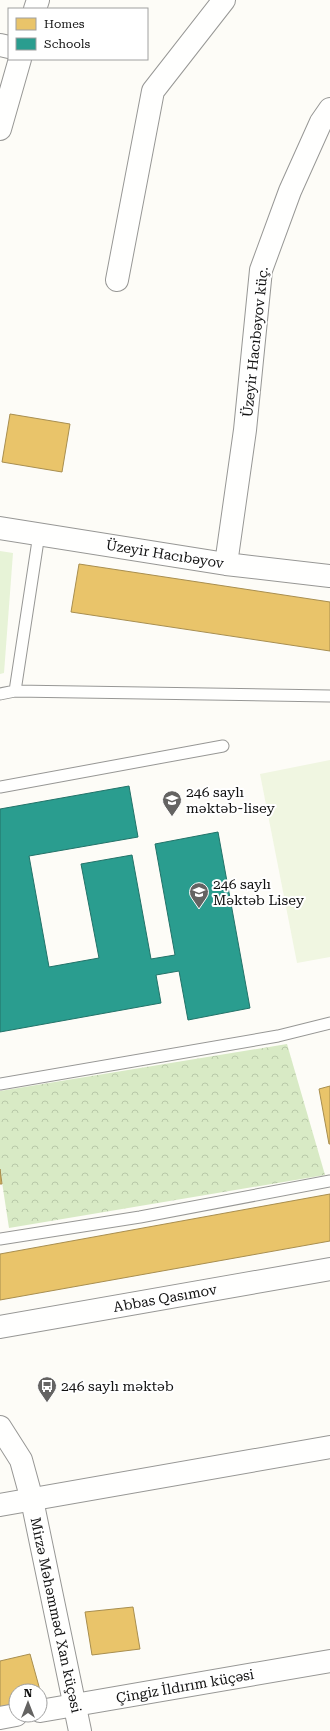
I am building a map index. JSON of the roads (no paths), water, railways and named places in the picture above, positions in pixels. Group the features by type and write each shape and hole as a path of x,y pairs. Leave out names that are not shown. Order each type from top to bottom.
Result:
{"street":[{"path":"116,280 153,92 224,0"},
{"path":"0,129 20,60"},
{"name":"Üzeyir Hacıbəyov küç.","path":"226,564 246,430 261,270 290,191 321,122 330,109"},
{"name":"Üzeyir Hacıbəyov","path":"0,528 226,564 330,576"},
{"name":"Abbas Qasımov","path":"0,1327 330,1269"},
{"name":"Mirzə Məhəmməd Xan küçəsi","path":"0,1427 21,1460 32,1500 80,1731"},
{"path":"0,1505 330,1447"},
{"name":"Çingiz İldırım küçəsi","path":"48,1710 330,1661"}],"lane":[{"path":"15,691 39,534"},
{"path":"0,694 15,691 330,696"},
{"path":"0,787 223,746"},
{"path":"0,1084 278,1036 330,1022"},
{"path":"0,1239 140,1217 330,1181"}],"place":[{"name":"246 saylı məktəb-lisey","path":"172,817"},
{"name":"246 saylı Məktəb Lisey","path":"199,909"},
{"name":"246 saylı mәktәb","path":"47,1403"}]}
